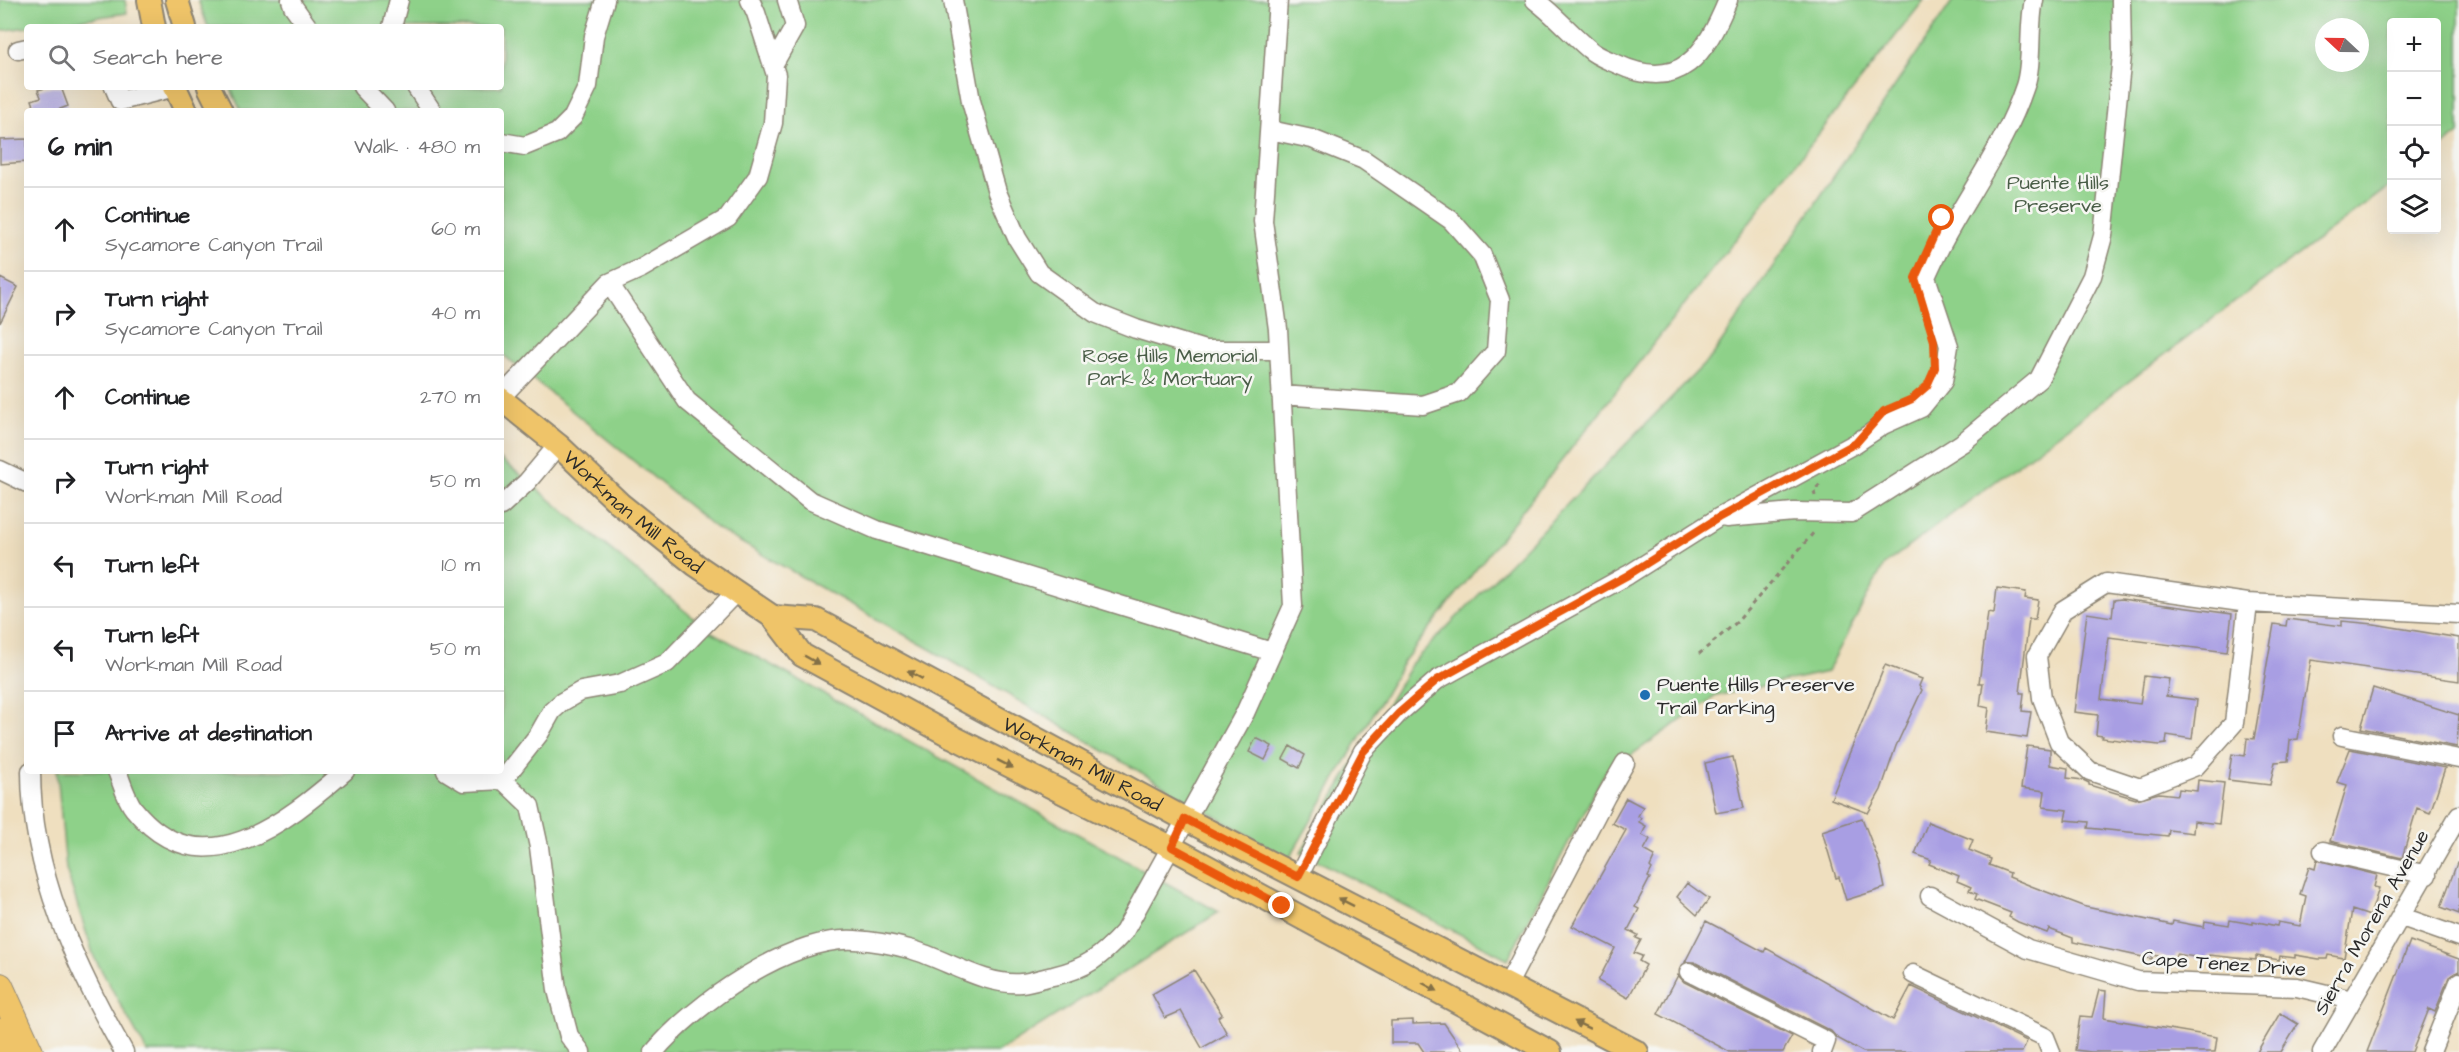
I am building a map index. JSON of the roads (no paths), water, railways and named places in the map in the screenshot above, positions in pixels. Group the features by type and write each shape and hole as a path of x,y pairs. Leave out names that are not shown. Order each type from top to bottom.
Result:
{"highway":[{"path":"0,986 30,1052"},
{"path":"0,1032 9,1052"}],"main road":[{"path":"149,0 153,24"},
{"path":"177,0 184,24"},
{"path":"176,90 185,108"},
{"path":"210,90 220,108"},
{"name":"Workman Mill Road","path":"504,400 558,445 620,504 696,565 773,617 802,655 953,737 1172,847 1550,1052"},
{"name":"Workman Mill Road","path":"773,617 816,620 1185,819 1507,986 1611,1046 1637,1052"}],"street":[{"path":"291,0 306,24"},
{"path":"393,24 399,0"},
{"path":"504,142 525,146 557,132 573,117 588,86 594,36 605,0"},
{"path":"504,395 609,283 642,268 728,218 758,176 773,123 776,75 750,0"},
{"path":"773,65 795,26 787,0"},
{"path":"953,0 971,101 997,192 1017,238 1039,273 1095,313 1136,329 1205,350 1279,350"},
{"path":"654,1052 669,1034 716,993 780,959 827,941 853,940 914,950 991,979 1020,983 1065,974 1102,956 1124,932 1245,713 1293,606 1279,350 1263,221 1278,0"},
{"path":"1538,1 1561,20 1590,51 1635,72 1673,72 1690,64 1713,35 1728,0"},
{"path":"1298,877 1363,752 1399,713 1437,680 1628,575 1718,518 1856,443 1883,425 1921,408 1942,381 1949,346 1926,277 1941,242 2009,129 2026,83 2030,20 2034,0"},
{"path":"1718,518 1794,512 1852,513 1962,444 2039,379 2092,276 2103,236 2122,56 2121,0"},
{"path":"115,90 120,101 163,90"},
{"path":"365,90 382,108"},
{"path":"418,90 430,108"},
{"path":"1270,130 1312,139 1364,160 1452,220 1482,255 1500,300 1496,351 1459,393 1424,405 1281,395"},
{"path":"609,283 687,401 808,500 877,530 1272,652"},
{"path":"504,503 558,445"},
{"path":"0,470 24,482"},
{"path":"2248,603 2234,723 2196,766 2140,788 2090,771 2059,742 2043,698 2037,656 2063,610 2106,583 2248,603 2459,614"},
{"path":"503,780 539,734 552,711 562,702 581,692 620,684 667,663 735,593"},
{"path":"2342,736 2459,759"},
{"path":"1507,986 1606,796 1626,763"},
{"path":"31,774 31,811 47,884 64,932 97,1003 124,1052"},
{"path":"118,774 133,808 156,829 183,844 214,849 243,842 301,809 342,774"},
{"path":"451,774 464,782 503,780 530,806 539,847 558,990 569,1036 581,1052"},
{"name":"Sierra Morena Avenue","path":"2322,1052 2427,875 2459,815"},
{"path":"2323,851 2427,875"},
{"name":"Cape Tenez Drive","path":"1930,896 2028,949 2138,981 2297,987 2352,1000"},
{"path":"2402,916 2459,937"},
{"path":"1689,972 1826,1041 1822,1052"},
{"path":"1913,974 2045,1037 2051,1052"},
{"path":"2431,1052 2459,982"}],"place":[{"name":"Puente Hills Preserve Trail Parking","path":"1645,695"}],"park label":[{"name":"Puente Hills Preserve","path":"2058,194"},
{"name":"Rose Hills Memorial Park & Mortuary","path":"1170,366"}]}
